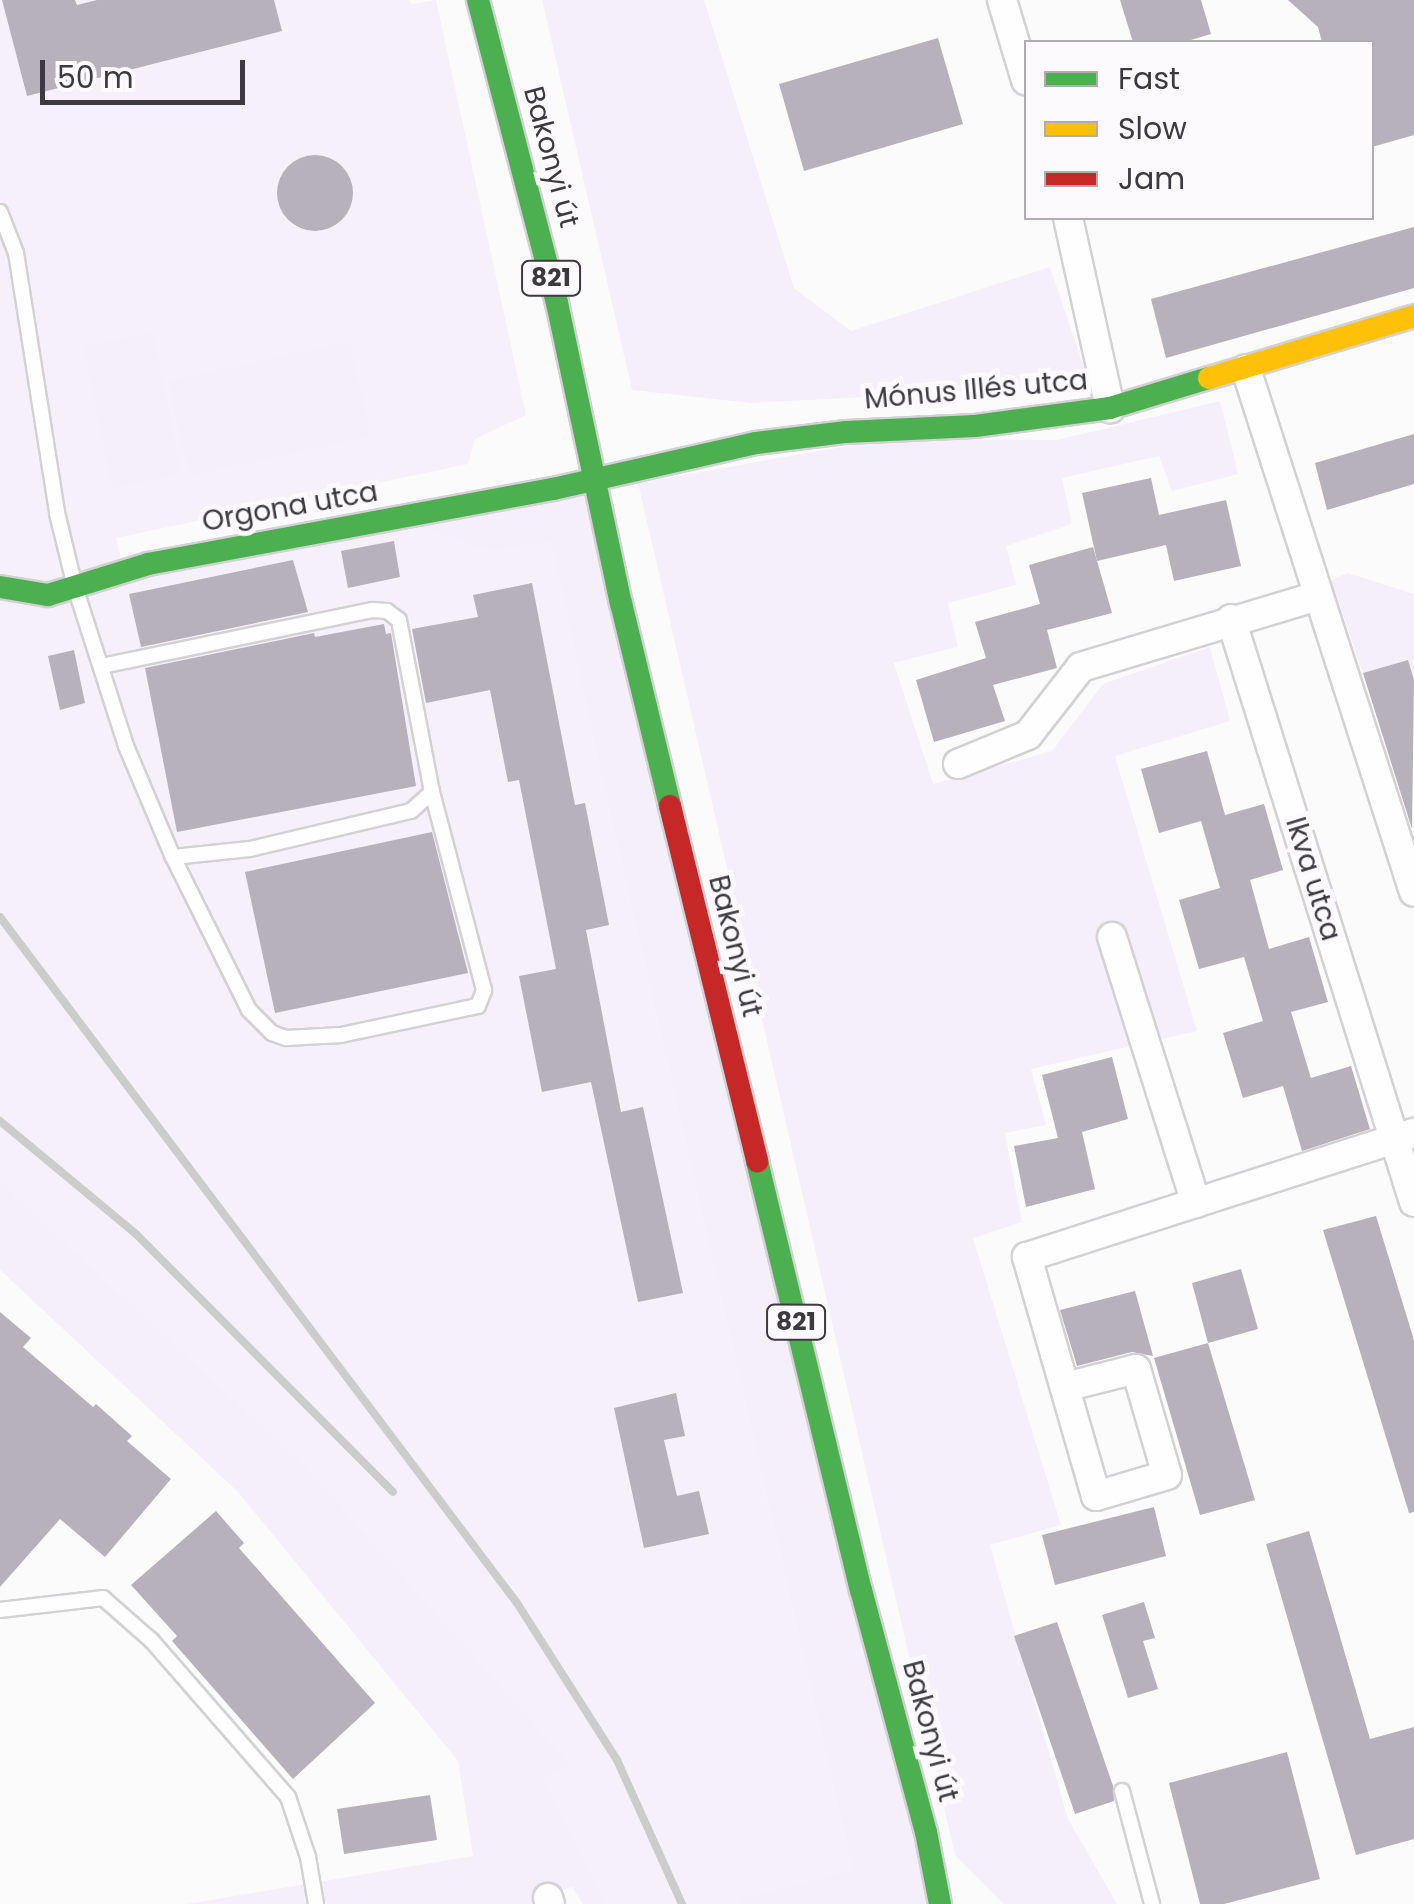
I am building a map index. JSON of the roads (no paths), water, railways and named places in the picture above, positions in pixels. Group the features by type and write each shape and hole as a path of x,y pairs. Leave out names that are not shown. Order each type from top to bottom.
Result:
{"main road":[{"name":"Bakonyi út","path":"478,0 557,303 594,479 940,1904"},
{"name":"Mónus Illés utca","path":"594,479 756,443 846,432 976,426 1110,408 1414,316"},
{"name":"Orgona utca","path":"0,587 10,592 48,594 148,564 594,479"}],"street":[{"path":"1002,0 1024,73"},
{"path":"1068,220 1110,408"},
{"path":"1246,369 1414,892"},
{"path":"958,764 1028,735 1081,667 1318,596"},
{"name":"Ikva utca","path":"1231,619 1404,1136 1414,1202"},
{"path":"1112,938 1196,1202"},
{"path":"1065,1387 1136,1370 1168,1475 1096,1496 1027,1257 1404,1136"}],"lane":[{"path":"0,212 16,253 57,513 76,587 126,746 173,857 249,1010 272,1033 286,1038 342,1035 478,1006 484,990 432,792 399,620 387,611 372,610 101,666"},
{"path":"173,857 250,849 412,811 425,804 432,792"},
{"path":"0,1610 103,1598 151,1640 288,1797 308,1858 316,1904"},
{"path":"1122,1792 1152,1904"}],"railway":[{"path":"0,917 517,1603 617,1760 682,1904"},
{"path":"0,1121 136,1234 393,1492"}]}
